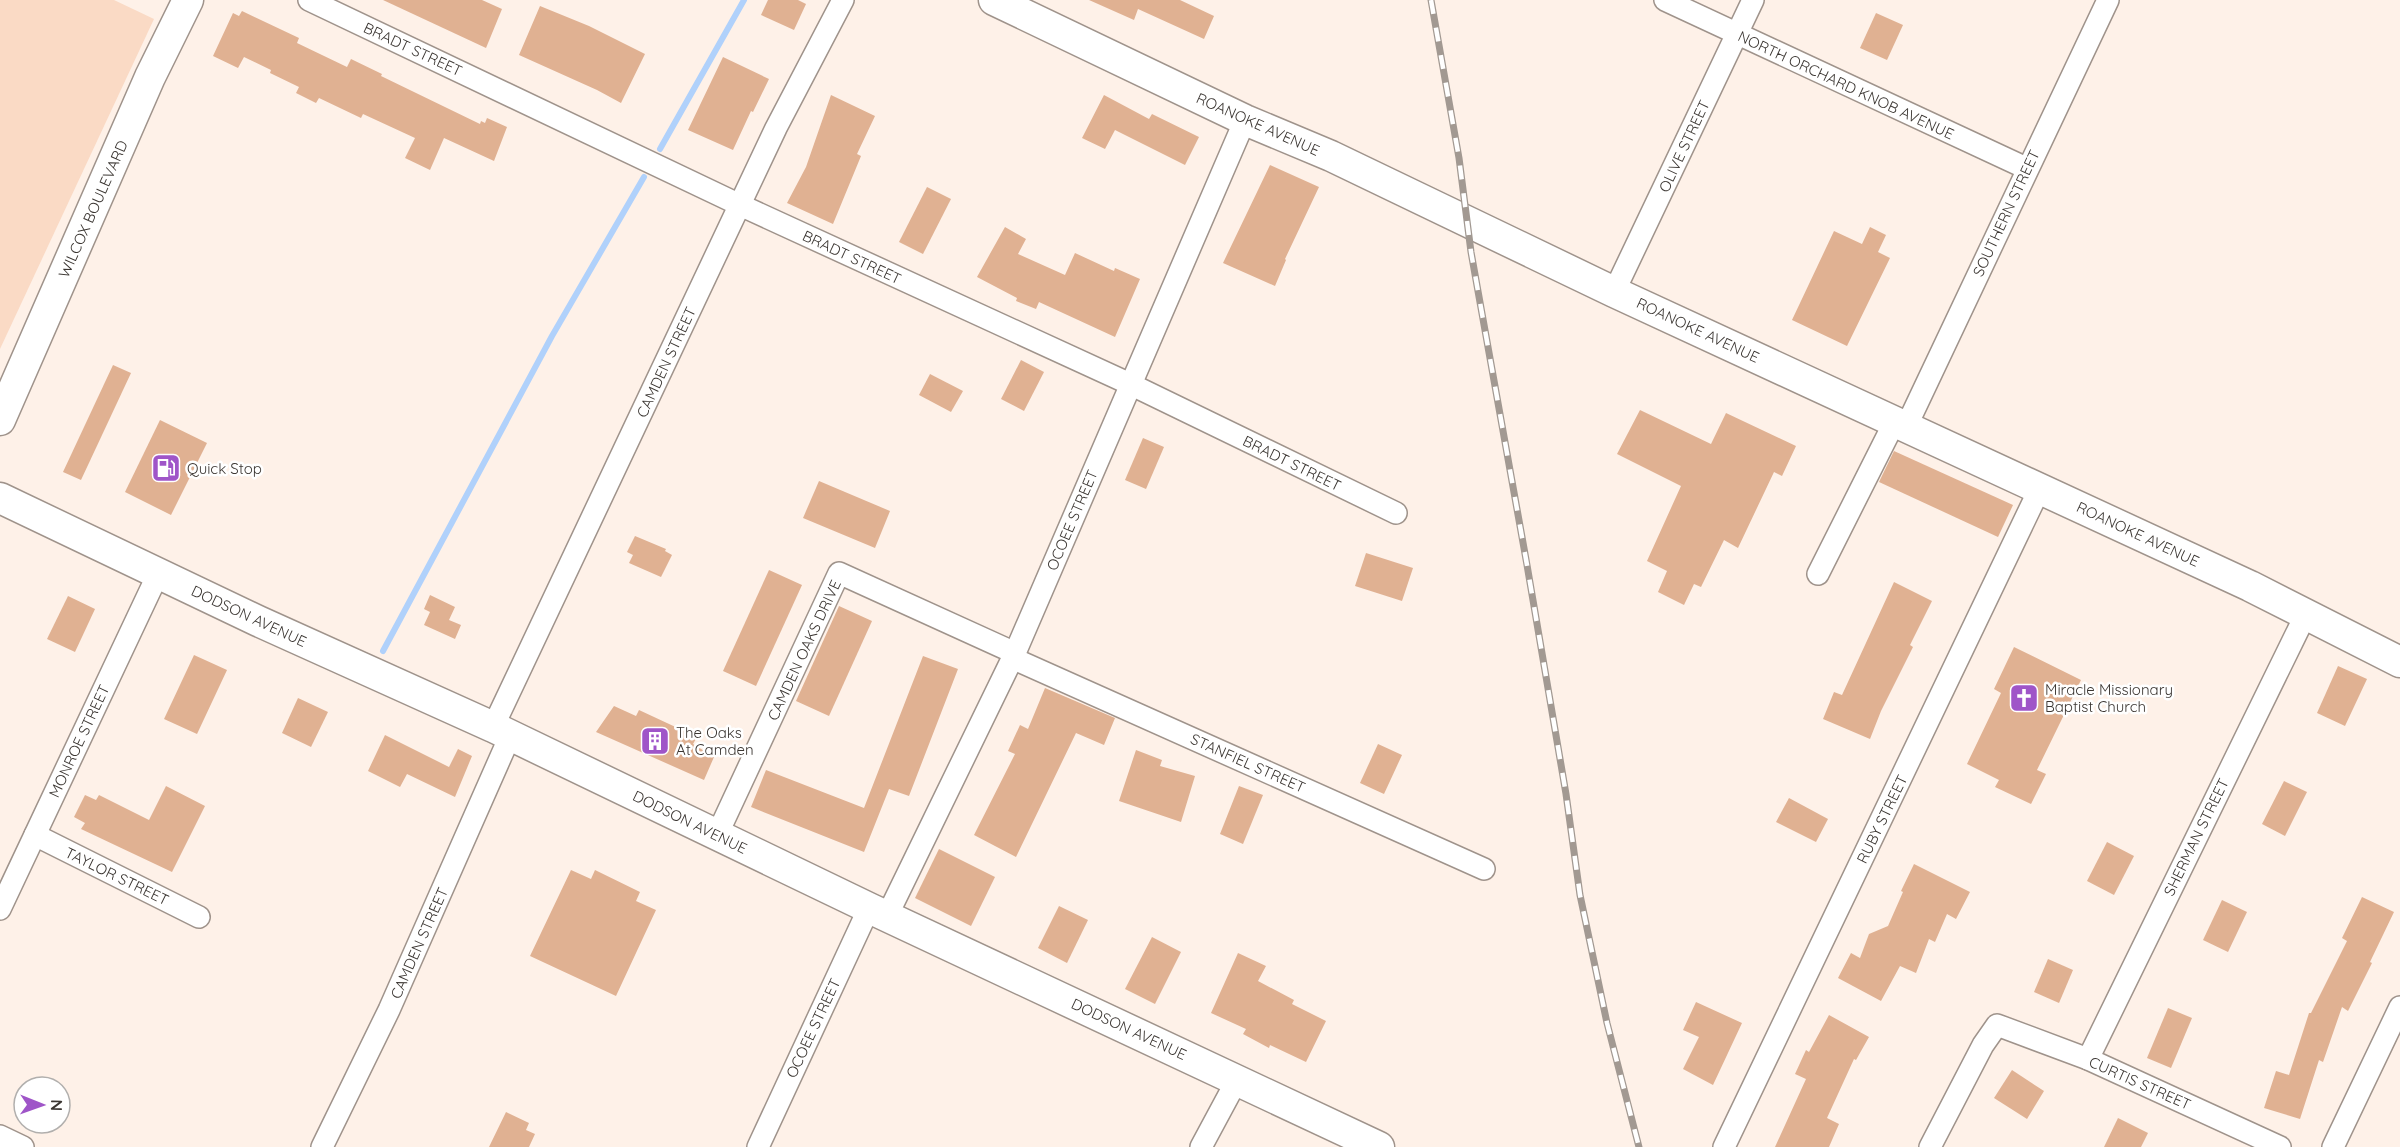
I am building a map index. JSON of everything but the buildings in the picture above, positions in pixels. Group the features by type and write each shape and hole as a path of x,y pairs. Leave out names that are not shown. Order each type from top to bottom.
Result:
{"main road":[{"name":"WILCOX BOULEVARD","path":"0,420 150,77 188,0"},
{"name":"ROANOKE AVENUE","path":"994,0 1245,120 1330,156 1614,292 2239,581 2400,662"},
{"name":"DODSON AVENUE","path":"0,498 158,574 502,731 878,912 1379,1147"}],"street":[{"name":"BRADT STREET","path":"309,0 740,205 1130,384 1396,513"},
{"name":"CAMDEN STREET","path":"322,1147 389,1010 502,731 740,205 796,87 843,0"},
{"name":"NORTH ORCHARD KNOB AVENUE","path":"1665,0 2026,168"},
{"name":"OLIVE STREET","path":"1614,292 1753,0"},
{"name":"SOUTHERN STREET","path":"1818,574 1900,424 2108,0"},
{"name":"OCOEE STREET","path":"758,1147 878,912 1014,656 1245,120"},
{"name":"RUBY STREET","path":"1724,1147 2039,490"},
{"name":"CAMDEN OAKS DRIVE","path":"717,835 839,573 1014,656"},
{"name":"MONROE STREET","path":"0,909 158,574"},
{"name":"SHERMAN STREET","path":"2088,1059 2305,616"},
{"name":"STANFIEL STREET","path":"1014,656 1484,868"},
{"name":"TAYLOR STREET","path":"35,835 199,917"},
{"path":"2332,1147 2400,1006"},
{"name":"CURTIS STREET","path":"1930,1147 1983,1045 1997,1025 2088,1059 2280,1147"},
{"path":"1201,1147 1237,1080"},
{"path":"0,1136 23,1147"}],"shaded area":[{"path":"0,0 114,0 154,19 0,349"}],"waterway":[{"path":"660,149 744,0"},
{"path":"383,651 552,336 644,177"}],"railway":[{"path":"1431,0 1459,158 1471,252 1566,794 1580,895 1607,1023 1639,1147"}],"place":[{"name":"Quick Stop","path":"166,468"},
{"name":"Miracle Missionary Baptist Church","path":"2024,698"},
{"name":"The Oaks At Camden","path":"655,741"}]}
